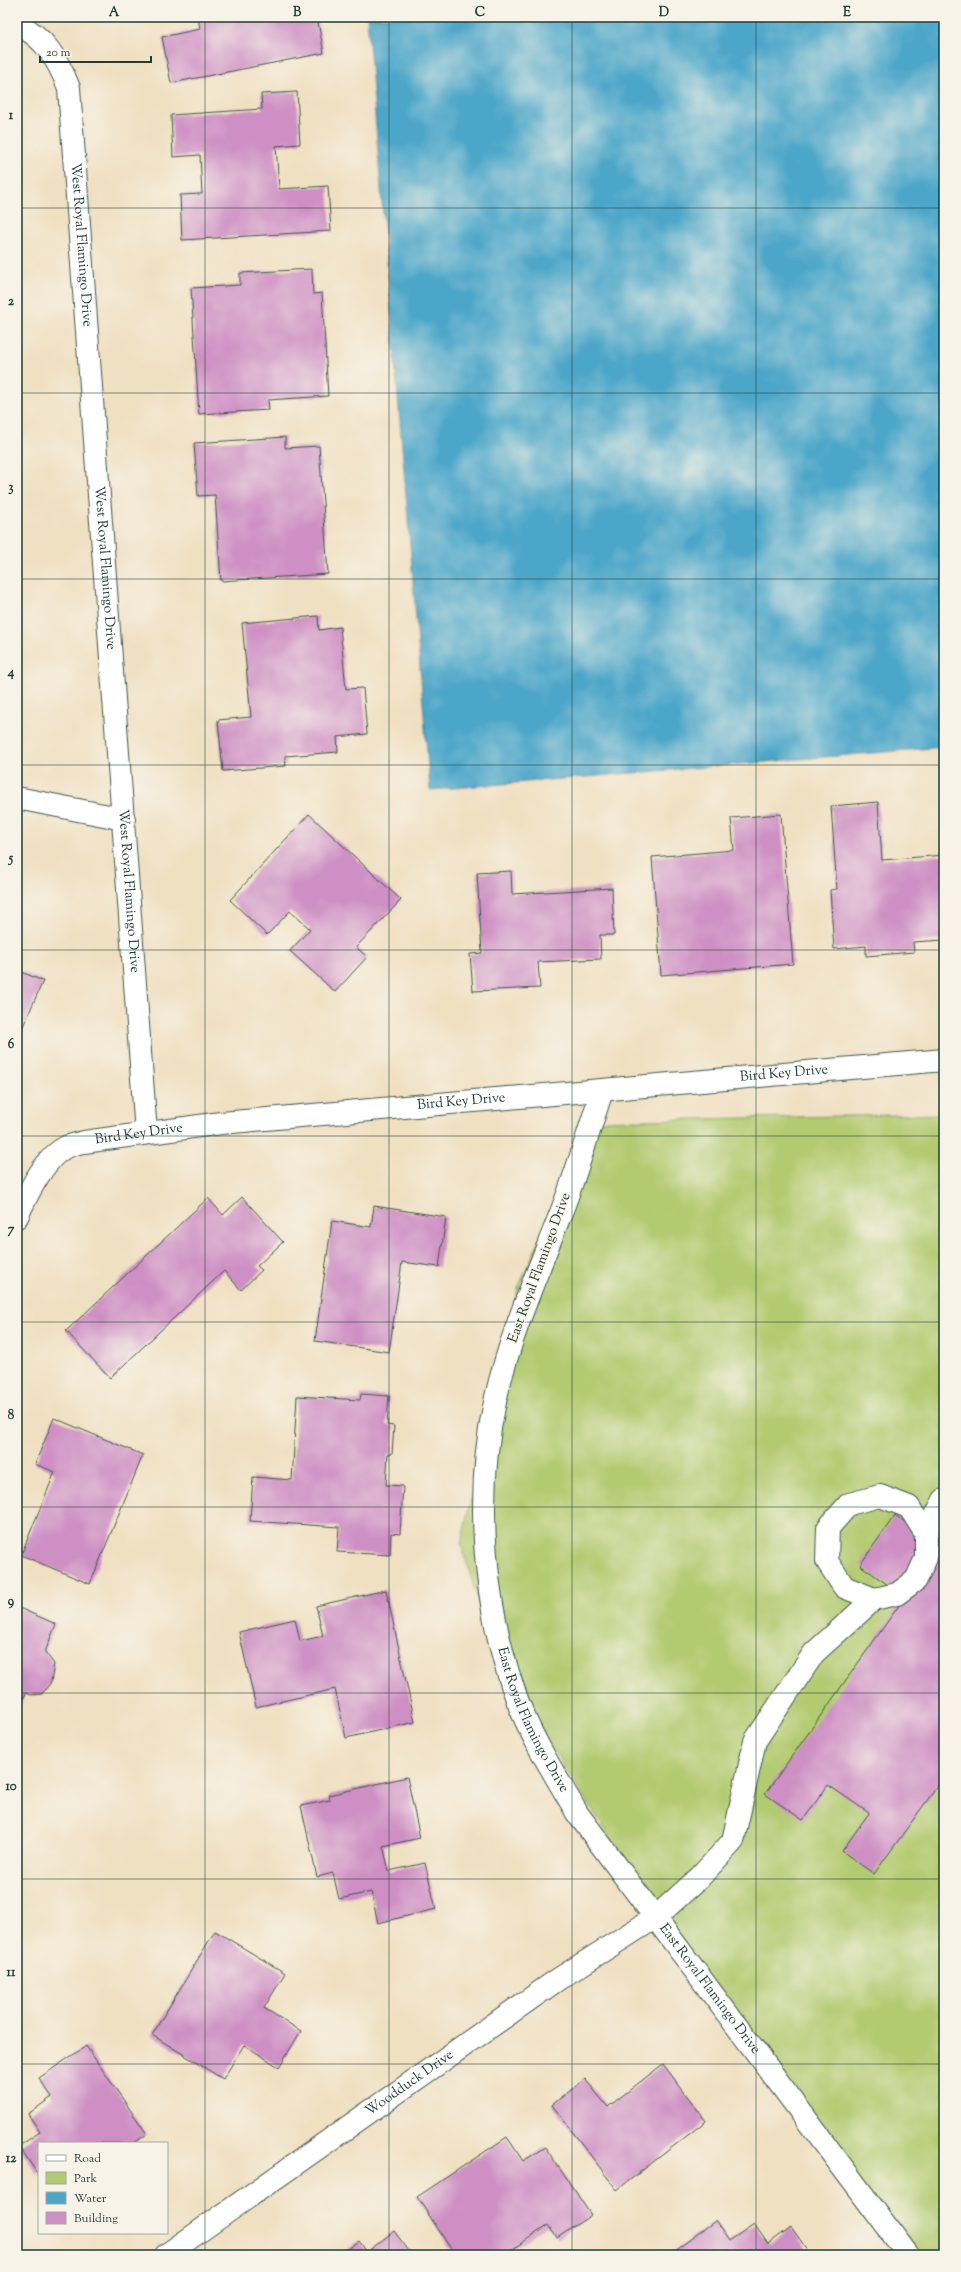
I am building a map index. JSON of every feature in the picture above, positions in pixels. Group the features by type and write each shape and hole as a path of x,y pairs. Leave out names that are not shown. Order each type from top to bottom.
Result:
{"street":[{"name":"West Royal Flamingo Drive","path":"17,24 27,29 49,48 59,62 69,88 146,1133"},
{"path":"17,798 124,819"},
{"name":"Bird Key Drive","path":"17,1217 32,1186 51,1160 65,1148 84,1142 221,1123 944,1060"},
{"name":"East Royal Flamingo Drive","path":"602,1091 562,1209 518,1320 496,1398 485,1485 487,1572 492,1612 503,1657 518,1702 533,1738 577,1813 908,2255"},
{"path":"926,1534 909,1507 880,1496 849,1504 828,1528 827,1560 844,1587 874,1598 897,1594 916,1580 926,1558 926,1534 944,1500"},
{"name":"Woodduck Drive","path":"166,2255 556,1980 656,1917 700,1877 733,1841 755,1741 814,1653 874,1598"}],"green space":[{"path":"944,1114 944,2252 940,2255 904,2255 682,1948 497,1663 461,1544 518,1288 593,1121"}],"water":[{"path":"367,17 944,17 944,747 430,790"}],"building":[{"path":"198,17 317,17 324,53 171,83 162,37 200,29"},
{"path":"297,92 300,144 276,146 279,189 328,186 331,231 182,240 180,195 202,194 200,155 173,157 171,115 262,109 261,94"},
{"path":"312,269 313,294 322,293 328,396 268,400 269,410 199,414 191,288 240,285 240,273"},
{"path":"285,437 285,448 319,446 328,574 221,581 215,495 198,496 194,443"},
{"path":"318,616 319,630 340,627 346,689 363,688 367,734 337,737 338,752 285,756 286,766 223,771 218,720 251,717 242,623"},
{"path":"878,802 882,860 944,855 944,940 913,942 914,952 866,956 866,946 834,949 830,890 837,889 831,806"},
{"path":"309,814 401,900 356,947 367,957 335,992 290,951 310,929 290,911 267,935 230,900"},
{"path":"781,814 793,964 661,975 652,857 734,850 731,818"},
{"path":"511,871 512,894 612,888 614,935 600,935 601,959 538,962 540,988 473,991 470,954 482,953 477,873"},
{"path":"17,970 43,981 17,1040"},
{"path":"242,1197 283,1242 257,1266 262,1270 241,1290 224,1271 110,1378 66,1331 208,1198 223,1215"},
{"path":"374,1206 446,1217 439,1267 402,1262 389,1352 315,1341 332,1221 371,1227"},
{"path":"361,1394 389,1396 387,1425 394,1426 392,1454 388,1454 386,1485 403,1486 400,1534 391,1533 390,1555 337,1552 339,1527 250,1521 253,1477 292,1480 297,1396 360,1400"},
{"path":"54,1418 143,1455 90,1584 21,1555 55,1472 35,1464"},
{"path":"895,1515 942,1549 944,1546 944,1788 939,1784 874,1874 842,1851 869,1813 828,1785 803,1820 765,1794 905,1597 860,1565"},
{"path":"386,1590 415,1722 346,1738 335,1689 256,1707 239,1632 295,1619 300,1641 323,1636 316,1606"},
{"path":"17,1607 56,1624 45,1652 54,1664 51,1682 42,1694 31,1695 26,1693 17,1712"},
{"path":"407,1777 420,1838 383,1846 389,1871 425,1863 436,1909 378,1923 371,1892 339,1899 333,1873 317,1877 301,1806 330,1800 329,1795"},
{"path":"215,1931 285,1973 264,2008 301,2031 279,2067 244,2045 223,2079 152,2035"},
{"path":"86,2046 147,2134 135,2142 38,2142 38,2174 19,2146 40,2132 28,2114 52,2097 39,2078"},
{"path":"663,2064 706,2121 617,2190 552,2105 585,2079 608,2107"},
{"path":"507,2137 523,2161 545,2147 591,2215 557,2238 548,2225 504,2255 455,2255 417,2197"},
{"path":"715,2221 729,2241 754,2224 768,2244 791,2227 811,2255 675,2255 673,2252"},
{"path":"394,2231 412,2255 340,2255 359,2241 367,2252"}]}
